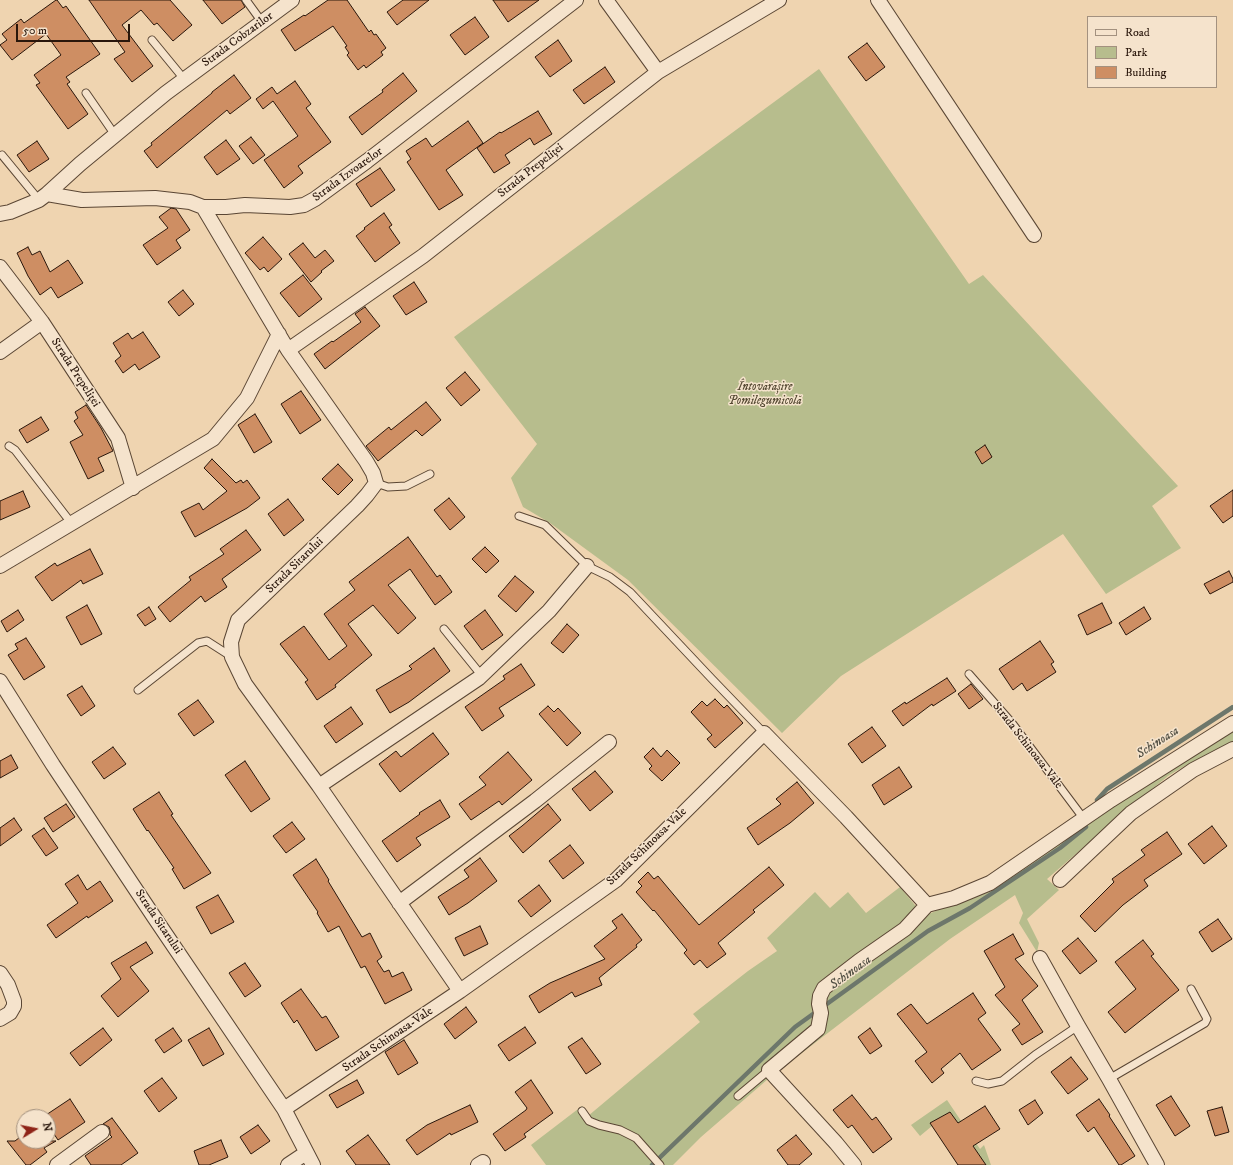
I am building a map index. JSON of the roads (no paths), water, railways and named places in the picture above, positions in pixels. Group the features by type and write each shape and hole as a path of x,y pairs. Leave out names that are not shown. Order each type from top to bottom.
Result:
{"street":[{"name":"Strada Cobzarilor","path":"0,214 10,212 43,197 80,164 184,79 292,0"},
{"name":"Strada Izvoarelor","path":"43,197 82,200 155,198 190,202 203,207 245,205 290,207 304,205 315,200 368,161 576,0"},
{"path":"606,0 658,72"},
{"name":"Strada Prepeliței","path":"288,350 423,256 658,72 779,0"},
{"path":"878,0 1034,235"},
{"path":"203,207 288,350 366,461 373,473 376,483"},
{"name":"Strada Prepeliței","path":"0,267 42,322 118,438 133,488"},
{"path":"0,352 42,322"},
{"path":"0,566 213,439 247,398 279,334"},
{"name":"Strada Sitarului","path":"376,483 357,506 238,620 231,642 232,657 245,684 319,786 460,991"},
{"path":"319,786 482,676 549,611 587,566"},
{"name":"Strada Sitarului","path":"0,681 158,923 284,1109 310,1159"},
{"path":"854,1165 836,1143 769,1070 818,1029 820,996 824,988 859,961 905,929 927,905 954,898 990,883 1111,800 1233,723"},
{"path":"764,733 846,817 927,905"},
{"name":"Strada Schinoasa-Vale","path":"284,1109 460,991 616,880 764,733"},
{"path":"399,903 535,801 609,742"},
{"path":"1060,880 1131,813 1193,770 1233,750"},
{"path":"1040,958 1157,1165"},
{"path":"0,973 8,985 14,1001 14,1006 10,1013 0,1019"},
{"path":"57,1165 102,1132"},
{"path":"288,1165 310,1159"}],"lane":[{"path":"246,0 262,22"},
{"path":"152,40 184,79"},
{"path":"86,93 115,135"},
{"path":"2,156 43,197"},
{"path":"9,446 15,450 72,524"},
{"path":"376,483 388,487 406,486 430,474"},
{"path":"518,516 545,525 587,566 610,577 630,592 764,733"},
{"path":"444,629 482,676"},
{"path":"138,690 198,643 207,641 232,657"},
{"name":"Strada Schinoasa-Vale","path":"969,674 1012,723 1084,818"},
{"path":"1109,1079 1205,1023 1207,1020 1205,1015 1191,989"},
{"path":"976,1081 988,1084 1002,1081 1035,1055 1078,1026"},
{"path":"738,1096 769,1070"},
{"path":"582,1111 590,1121 599,1125 620,1130 636,1138 660,1165"}],"waterway":[{"name":"Schinoasa","path":"1097,800 1107,789 1233,707"},
{"name":"Schinoasa","path":"652,1165 795,1027 928,931 970,908 1060,848 1086,827"}],"park label":[{"name":"Întovărășire Pomilegumicolă","path":"765,395"}]}
